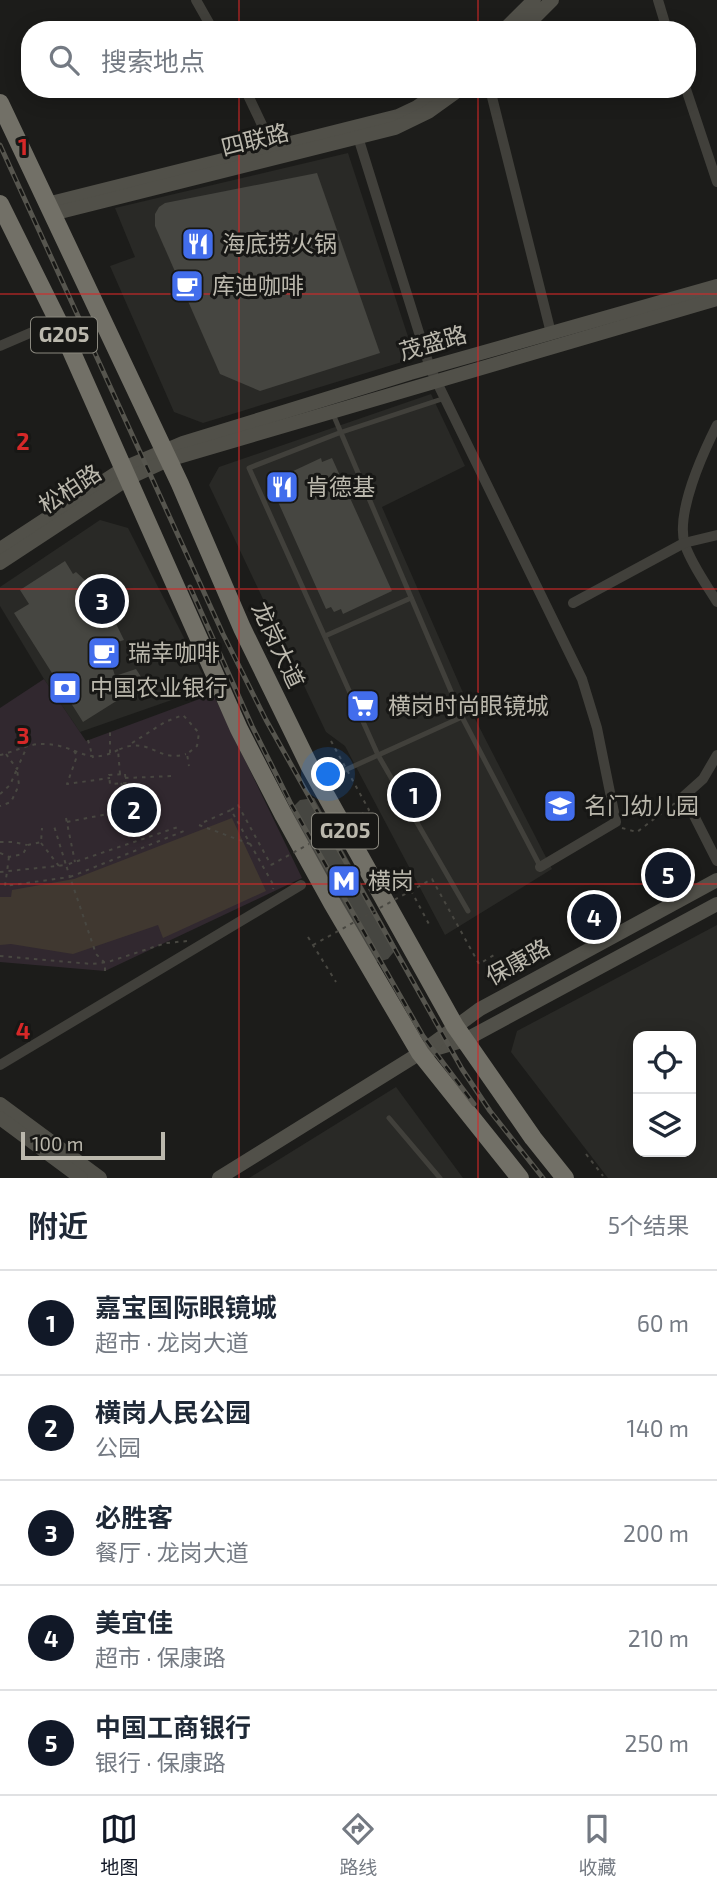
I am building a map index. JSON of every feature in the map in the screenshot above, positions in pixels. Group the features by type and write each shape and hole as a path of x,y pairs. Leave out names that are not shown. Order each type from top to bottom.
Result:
{"highway":[{"name":"龙岗大道","path":"0,103 166,455 242,628 318,783 460,1033 533,1138 565,1178"},
{"name":"G205","path":"0,204 58,321 190,623 246,742 332,903 420,1053 520,1178"}],"street":[{"path":"196,0 207,21"},
{"path":"513,21 534,0"},
{"path":"531,21 552,0"},
{"path":"658,0 664,21"},
{"path":"249,98 273,148"},
{"name":"四联路","path":"50,209 398,116 430,98"},
{"name":"四联路","path":"50,209 358,137 411,121 449,98"},
{"path":"492,98 551,333"},
{"path":"690,98 717,182"},
{"path":"358,137 433,374 582,679 597,727 616,822 540,867"},
{"name":"茂盛路","path":"166,455 332,411 551,333 717,286"},
{"name":"茂盛路","path":"166,455 433,374 717,299"},
{"path":"0,346 58,321"},
{"path":"717,425 694,477 684,526 684,542 717,602"},
{"name":"松柏路","path":"0,548 126,473 166,455"},
{"name":"松柏路","path":"0,563 126,473"},
{"path":"573,603 684,542 717,535"},
{"path":"717,755 703,779 684,796 717,861"},
{"name":"保康路","path":"460,1033 480,1009 717,880"},
{"path":"0,1065 301,885"},
{"name":"保康路","path":"219,1178 420,1053 717,904"},
{"path":"0,1104 100,1178"},
{"path":"0,1118 81,1178"}],"lane":[{"path":"445,398 340,433 249,468 378,755 468,911"},
{"path":"332,411 462,717 540,867"},
{"path":"325,636 411,598"},
{"path":"318,783 462,717"},
{"path":"389,1118 440,1178"}],"path":[{"path":"0,755 41,743 73,749 93,759 110,754 165,722 183,715 199,733 197,746 187,754 176,757 132,743"},
{"path":"110,732 110,754"},
{"path":"88,740 93,759"},
{"path":"331,741 369,810 332,831"},
{"path":"0,794 10,785 26,748"},
{"path":"73,749 77,756 67,784 110,778"},
{"path":"118,750 120,774"},
{"path":"0,806 11,802 19,785 17,769 6,754"},
{"path":"187,754 189,766"},
{"path":"77,756 85,755"},
{"path":"120,774 125,774 125,783 110,784 109,775 120,774"},
{"path":"125,778 173,776"},
{"path":"121,783 145,838"},
{"path":"616,822 624,830 637,832 684,796"},
{"path":"204,822 238,805 271,865 309,844"},
{"path":"75,863 66,820 133,809"},
{"path":"231,810 274,886 273,895"},
{"path":"198,825 251,844"},
{"path":"0,872 75,863 181,826"},
{"path":"54,827 96,954 105,963 105,971"},
{"path":"42,828 41,842 59,866"},
{"path":"0,886 70,877 184,831"},
{"path":"0,842 28,845 41,842"},
{"path":"0,853 9,857 23,854 28,845"},
{"path":"5,886 9,857"},
{"path":"313,945 432,878 479,964 494,955"},
{"path":"407,883 431,928"},
{"path":"308,937 336,982"},
{"path":"0,956 105,963 166,943 190,941"},
{"path":"92,964 96,954"},
{"path":"586,1154 603,1177"}],"shaded area":[{"path":"348,153 415,358 203,423 174,412 110,266 135,257 115,208"},
{"path":"431,394 465,466 382,507 471,711 552,869 445,935 345,746 326,732 209,485 219,467"},
{"path":"100,520 128,528 209,687 80,732 0,606 0,587"},
{"path":"44,679 86,741 213,694 302,878 105,971 0,962 0,708"},
{"path":"232,818 266,891 163,938 158,925 73,954 11,944 0,945 0,897 11,897 12,890 74,879"},
{"path":"717,925 717,1178 608,1178 511,1052 517,1031"},
{"path":"396,1087 463,1178 249,1178"}],"building":[{"path":"317,173 380,353 260,391 220,374 155,226 155,214 165,203"},
{"path":"321,458 322,462 332,458 392,591 343,614 341,609 334,612 331,607 326,609 275,495 279,493 276,487 282,484 280,480"},
{"path":"65,561 73,574 76,572 88,583 95,581 124,640 106,646 115,676 136,669 145,683 83,722 14,613 29,604 20,590"},
{"path":"314,798 397,948 388,959 374,961 290,810 300,800"}],"railway":[{"path":"0,145 223,634 266,720 462,1069 490,1111 543,1178"},
{"path":"190,587 252,726 291,804 423,1036 474,1104"}],"place":[{"name":"海底捞火锅","path":"198,244"},
{"name":"库迪咖啡","path":"187,286"},
{"name":"肯德基","path":"282,487"},
{"name":"必胜客","path":"102,601"},
{"name":"瑞幸咖啡","path":"104,653"},
{"name":"中国农业银行","path":"65,688"},
{"name":"横岗时尚眼镜城","path":"363,706"},
{"name":"嘉宝国际眼镜城","path":"414,795"},
{"name":"名门幼儿园","path":"560,806"},
{"name":"横岗人民公园","path":"134,810"},
{"name":"中国工商银行","path":"668,875"},
{"name":"横岗","path":"344,881"},
{"name":"美宜佳","path":"594,917"}]}
